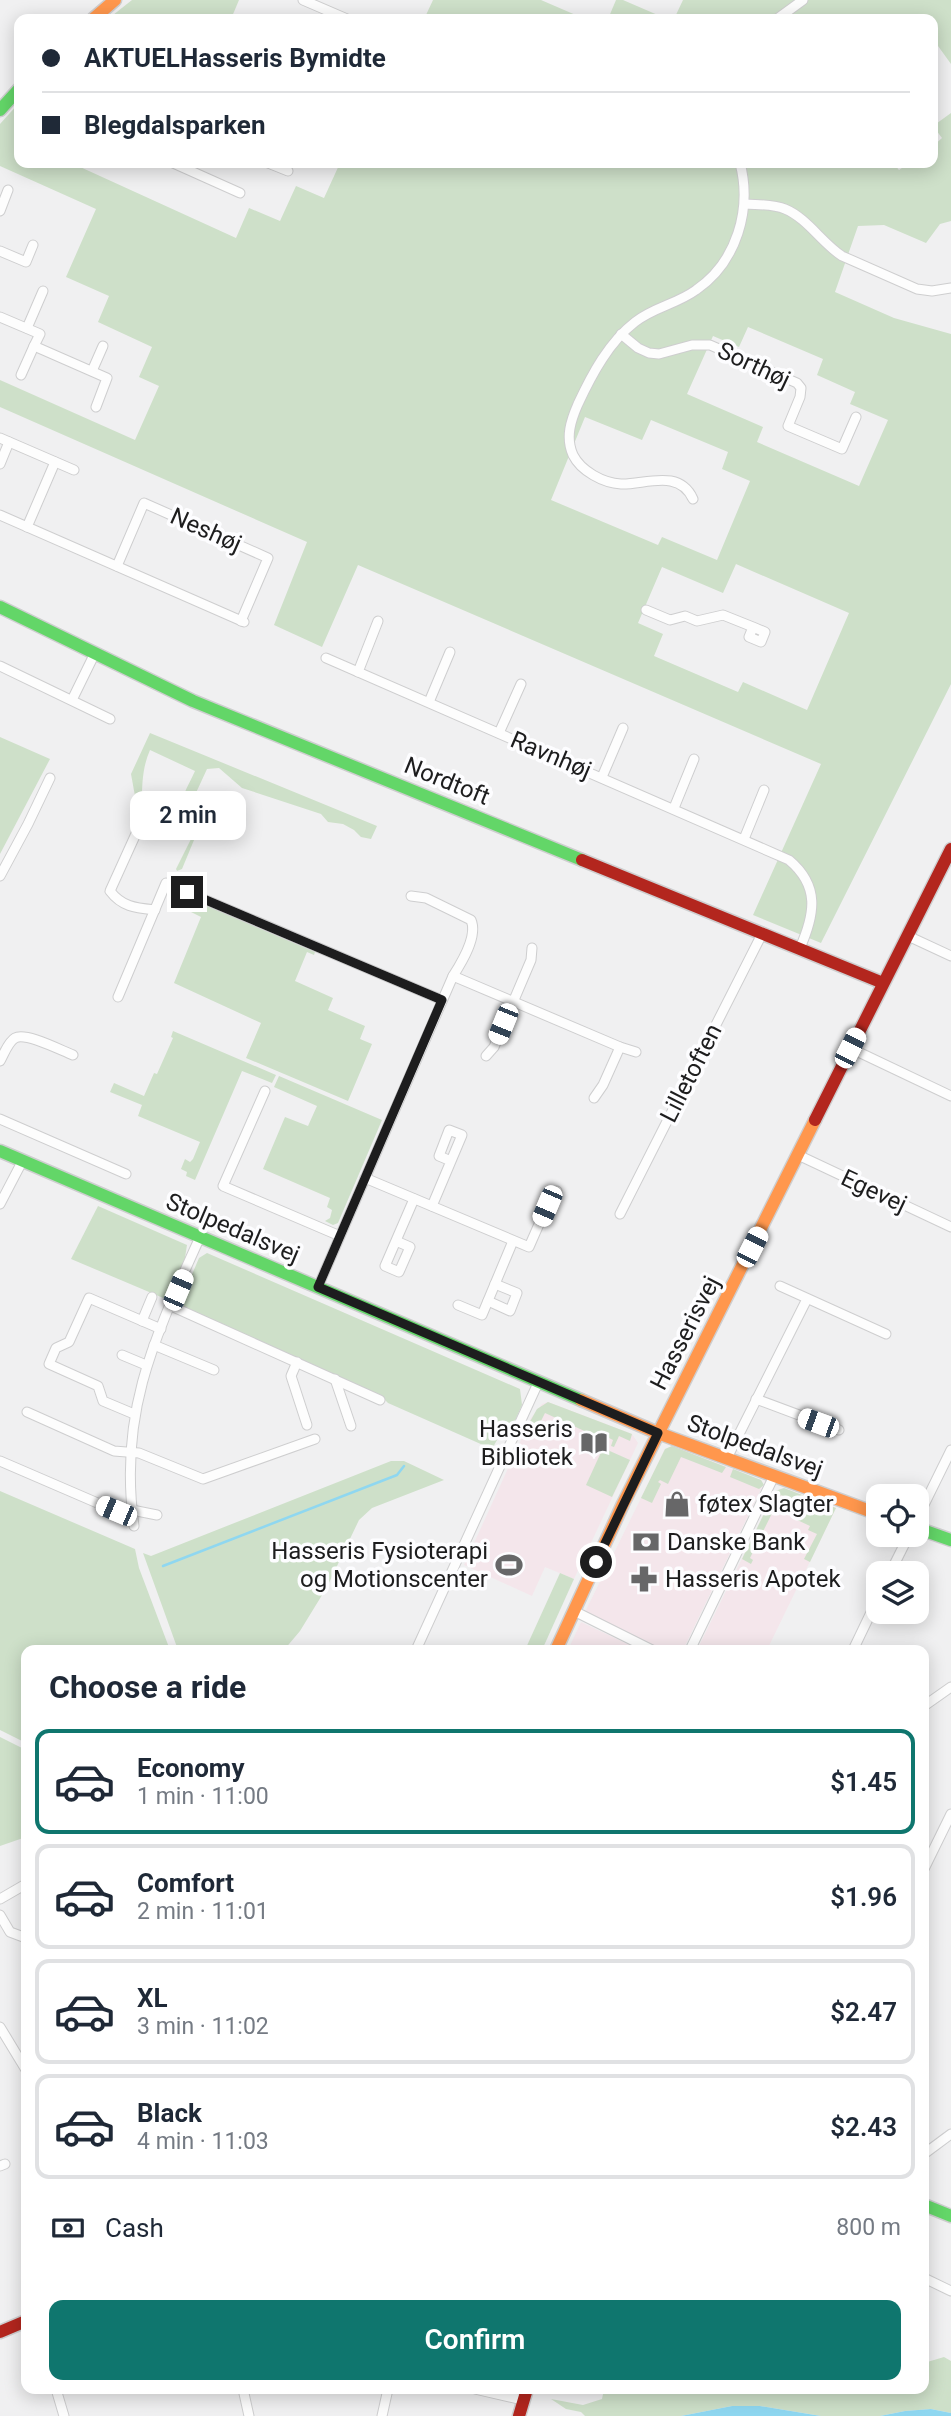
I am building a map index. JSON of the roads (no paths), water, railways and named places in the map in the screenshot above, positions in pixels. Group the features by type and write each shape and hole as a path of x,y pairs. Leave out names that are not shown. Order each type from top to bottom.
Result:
{"street":[{"path":"99,14 115,0"},
{"path":"303,0 335,14"},
{"path":"784,14 803,0"},
{"path":"0,110 14,95"},
{"path":"194,168 240,193"},
{"path":"280,168 288,171"},
{"path":"693,499 690,492 671,482 645,480 621,484 608,481 583,468 574,457 569,435 574,413 594,372 621,334 648,313 677,302 709,280 734,244 745,204 741,168"},
{"path":"0,211 8,190"},
{"path":"745,204 784,208 842,256 917,289 932,291 951,288"},
{"path":"0,251 26,262 33,244"},
{"path":"27,328 43,291"},
{"path":"0,317 40,334 21,374"},
{"name":"Sorthøj","path":"621,334 649,353 659,354 692,345 710,345 797,383 801,388 800,397 788,426 842,449 856,417"},
{"path":"34,346 107,378 96,407"},
{"path":"92,371 103,346"},
{"path":"0,464 4,440 74,470"},
{"path":"27,527 55,462"},
{"name":"Neshøj","path":"0,515 242,622 268,558 144,503 117,566"},
{"name":"Nordtoft","path":"0,607 193,701 883,983"},
{"path":"646,610 670,620 685,617 697,621 723,615 753,627"},
{"path":"358,672 379,621"},
{"path":"429,702 450,652"},
{"path":"72,700 95,653"},
{"name":"Ravnhøj","path":"326,658 789,860 805,876 812,892 810,926 800,948"},
{"path":"0,666 110,719"},
{"name":"Ravnhøj","path":"499,733 521,684"},
{"name":"Ravnhøj","path":"602,777 623,728"},
{"path":"674,808 694,759"},
{"path":"0,876 50,778"},
{"path":"744,839 764,790"},
{"path":"144,816 110,891 116,900 127,906 155,910"},
{"name":"Hasserisvej","path":"558,1645 658,1433 951,849"},
{"path":"118,997 166,883 442,1000"},
{"path":"318,1287 474,927 471,920 426,898 411,896"},
{"name":"Lilletoften","path":"620,1214 763,932"},
{"path":"908,936 951,956"},
{"path":"485,1056 494,1047 531,960 532,948"},
{"path":"453,976 636,1052"},
{"path":"0,1061 18,1036 26,1036 72,1055"},
{"path":"594,1098 603,1085 620,1047"},
{"path":"850,1048 951,1096"},
{"path":"265,1091 223,1186 340,1236"},
{"path":"0,1119 126,1174"},
{"name":"Stolpedalsvej","path":"0,1151 658,1433 866,1510"},
{"name":"Egevej","path":"798,1155 951,1227"},
{"path":"0,1204 23,1160"},
{"path":"432,1206 451,1161"},
{"path":"365,1178 529,1247 547,1206 557,1191"},
{"path":"396,1241 414,1199"},
{"path":"134,1526 130,1452 134,1414 146,1365 200,1237"},
{"path":"458,1305 482,1315 513,1241"},
{"path":"488,1301 510,1311 514,1302 517,1293 495,1284"},
{"path":"780,1286 886,1334"},
{"path":"142,1321 152,1297"},
{"path":"134,1414 103,1401 98,1386 49,1364 56,1348 69,1342 89,1298 161,1329"},
{"path":"727,1458 807,1298"},
{"path":"171,1306 380,1400"},
{"path":"154,1345 214,1370"},
{"path":"122,1355 146,1365"},
{"path":"297,1362 291,1376 307,1425"},
{"path":"335,1379 351,1426"},
{"path":"418,1645 538,1383"},
{"path":"756,1399 839,1430"},
{"path":"27,1412 114,1451 139,1453 203,1479 315,1439"},
{"path":"929,1495 951,1450"},
{"path":"0,1461 116,1511 132,1510 157,1515"},
{"path":"692,1645 775,1476"},
{"path":"929,1532 951,1540"},
{"path":"573,1611 642,1645"},
{"path":"855,1645 866,1623"},
{"path":"929,1703 951,1688"},
{"path":"929,1859 951,1814"},
{"path":"0,1899 21,1887"},
{"path":"0,1915 10,1932 21,1936"},
{"path":"0,2028 21,2062"},
{"path":"929,2150 951,2134"},
{"path":"929,2208 951,2216"},
{"path":"929,2280 951,2291"},
{"path":"0,2332 21,2324"},
{"path":"57,2394 64,2416"},
{"path":"244,2394 249,2416"},
{"path":"382,2416 387,2394"},
{"path":"519,2416 525,2394"}],"water":[{"path":"732,2406 760,2406 821,2416 681,2416"},
{"path":"931,2409 951,2413 951,2416 880,2416 905,2411"}],"waterway":[{"path":"163,1566 397,1475 404,1466"}],"place":[{"name":"Hasseris Bibliotek","path":"594,1443"},
{"name":"føtex Slagter","path":"677,1504"},
{"name":"Danske Bank","path":"646,1542"},
{"name":"Hasseris Fysioterapi og Motionscenter","path":"509,1565"},
{"name":"Hasseris Apotek","path":"644,1579"}]}
